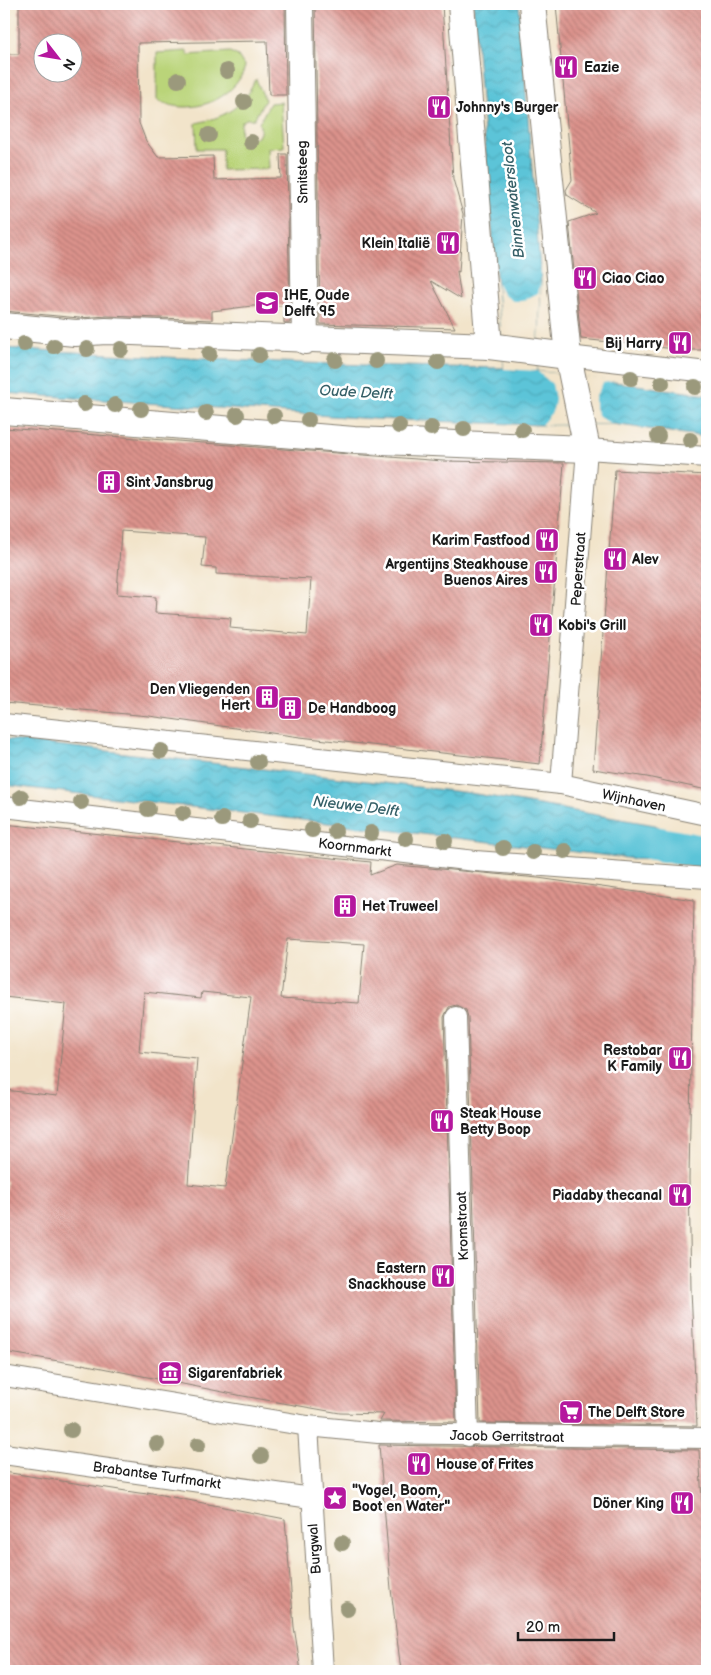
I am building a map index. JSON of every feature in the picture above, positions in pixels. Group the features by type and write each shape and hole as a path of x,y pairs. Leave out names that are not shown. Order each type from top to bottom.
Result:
{"street":[{"name":"Smitsteeg","path":"300,4 305,340"},
{"path":"462,4 494,347"},
{"path":"532,4 563,361"},
{"path":"4,326 74,333 106,331 494,347 563,361 707,372"},
{"name":"Peperstraat","path":"561,784 584,437 563,361"},
{"path":"4,412 354,440 584,437 707,458"},
{"path":"4,724 561,784"},
{"name":"Wijnhaven","path":"561,784 707,815"},
{"name":"Koornmarkt","path":"4,807 475,861 707,878"},
{"name":"Kromstraat","path":"456,1016 468,1436"},
{"path":"4,1376 308,1426"},
{"name":"Jacob Gerritstraat","path":"308,1426 378,1433 468,1436 707,1438"},
{"name":"Burgwal","path":"308,1426 323,1671"},
{"name":"Brabantse Turfmarkt","path":"4,1454 311,1498"}],"green space":[{"path":"187,51 188,55 230,52 238,56 245,67 231,89 208,103 182,107 169,105 157,100 157,53"},
{"path":"256,79 265,100 254,119 246,119 241,123 240,134 248,140 258,137 261,130 259,123 270,103 281,102 284,147 268,148 269,169 222,170 222,149 197,149 196,123 218,117 237,106 248,94"}],"water":[{"path":"473,4 519,4 541,282 537,371 707,395 707,437 612,424 541,425 373,419 4,393 4,348 254,361 504,368"},
{"path":"4,739 470,793 655,825 674,835 672,857 635,859 4,785"}],"pier":[{"path":"497,282 503,294 513,301 522,301 538,293 541,282 537,371 504,369"},
{"path":"537,371 617,381 603,383 595,398 595,408 599,417 612,424 541,425 552,412 555,399 552,384"}],"building":[{"path":"19,4 285,4 286,95 269,95 267,41 138,43 139,123 146,141 158,157 213,156 214,180 281,178 280,154 287,154 290,323 284,323 284,306 252,306 212,311 212,320 107,316 79,318 4,311 4,54 19,54"},
{"path":"315,4 442,4 453,179 463,214 459,272 457,271 461,299 431,281 455,328 320,324"},
{"path":"556,4 707,4 707,350 685,350 581,339 569,222 596,213 567,195 566,190 572,180"},
{"path":"4,428 443,461 564,463 540,764 300,737 149,716 4,703","holes":["121,531 205,537 202,567 216,568 216,574 311,579 307,635 230,628 231,618 155,613 156,597 117,594"]},
{"path":"615,470 707,475 707,790 647,777 593,769"},
{"path":"4,824 371,862 370,875 397,865 538,878 694,900 689,1179 691,1289 697,1426 480,1423 468,1017 466,1010 456,1005 449,1007 444,1017 456,1422 380,1421 384,1414 340,1413 82,1364 4,1352 4,1222 6,1181 4,1181 4,1090 57,1096 66,1004 4,997","holes":["288,939 364,944 359,1003 281,998","144,992 201,998 202,992 251,997 225,1188 188,1184 197,1058 139,1052"]},
{"path":"379,1445 699,1450 707,1585 707,1671 401,1671 391,1589"},
{"path":"4,1472 148,1494 147,1492 285,1519 294,1627 301,1671 4,1671"}],"waterway":[{"name":"Nieuwe Delft","path":"627,838 707,853"}],"place":[{"name":"Eazie","path":"566,67"},
{"name":"Johnny's Burger","path":"439,107"},
{"name":"Klein Italië","path":"448,243"},
{"name":"Ciao Ciao","path":"585,278"},
{"name":"IHE, Oude Delft 95","path":"267,303"},
{"name":"Bij Harry","path":"680,343"},
{"name":"Sint Jansbrug","path":"109,482"},
{"name":"Karim Fastfood","path":"547,540"},
{"name":"Alev","path":"615,559"},
{"name":"Argentijns Steakhouse Buenos Aires","path":"546,572"},
{"name":"Kobi's Grill","path":"541,625"},
{"name":"Den Vliegenden Hert","path":"267,697"},
{"name":"De Handboog","path":"290,708"},
{"name":"Het Truweel","path":"345,906"},
{"name":"Restobar K Family","path":"680,1058"},
{"name":"Steak House Betty Boop","path":"442,1121"},
{"name":"Piadaby thecanal","path":"680,1195"},
{"name":"Eastern Snackhouse","path":"443,1276"},
{"name":"Sigarenfabriek","path":"170,1373"},
{"name":"The Delft Store","path":"571,1412"},
{"name":"House of Frites","path":"419,1464"},
{"name":"\"Vogel, Boom, Boot en Water\"","path":"335,1498"},
{"name":"Döner King","path":"682,1503"}],"water label":[{"name":"Binnenwatersloot","path":"513,200"},
{"name":"Oude Delft","path":"356,392"}]}
